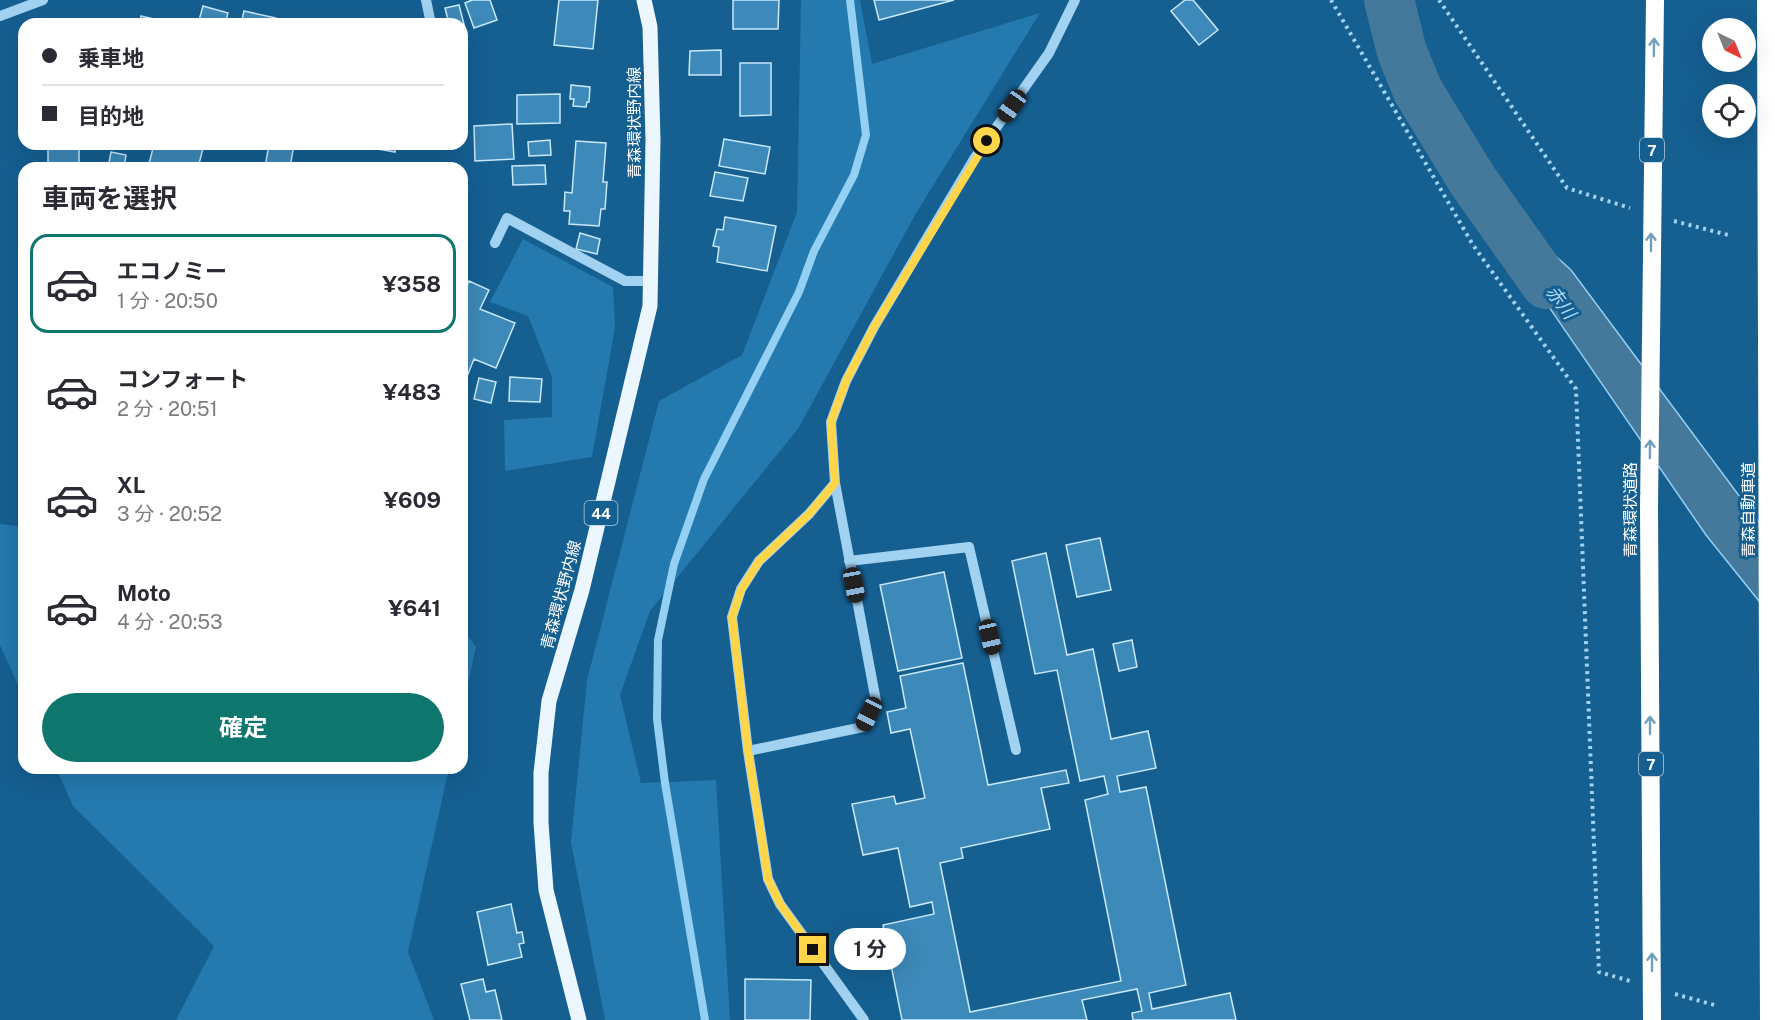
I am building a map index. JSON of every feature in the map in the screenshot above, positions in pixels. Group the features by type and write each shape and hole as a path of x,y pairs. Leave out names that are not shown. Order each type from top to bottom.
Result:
{"highway":[{"name":"青森環状道路","path":"1652,1020 1650,507 1651,215 1655,0"},
{"name":"青森自動車道","path":"1766,0 1769,1020"}],"main road":[{"name":"青森環状野内線","path":"579,1020 546,890 541,823 541,773 549,701 582,590 650,306 653,141 650,27 644,0"}],"street":[{"path":"0,15 43,0"},
{"path":"426,0 430,18"},
{"path":"748,751 863,727 876,701 835,483 831,422 846,381 874,327 974,159 1049,53 1075,0"},
{"path":"495,243 507,218 625,280 650,281"},
{"path":"835,483 809,514 759,561 741,590 732,617 748,751 768,879 780,904 864,1020"},
{"path":"849,561 969,547 1016,750"}],"path":[{"path":"1330,0 1473,245 1576,388 1599,972 1718,1006"},
{"path":"1439,0 1567,188 1651,215 1728,235"}],"shaded area":[{"path":"801,0 860,0 872,64 1040,13 915,215 798,429 650,611 620,695 641,783 716,780 730,1020 605,1020 571,842 587,680 659,401 742,355 797,212"},
{"path":"523,239 613,287 615,328 592,457 505,471 504,420 552,417 552,377 528,316 490,302"},
{"path":"0,524 18,526 18,685 0,645"},
{"path":"468,636 476,647 468,683"},
{"path":"59,774 448,774 408,952 434,1020 176,1020 214,946 73,806"}],"water":[{"path":"1517,221 1571,270 1775,544 1775,621 1706,535 1498,233"}],"building":[{"path":"472,0 490,0 497,20 474,28 465,3"},
{"path":"559,0 598,0 593,49 554,45"},
{"path":"733,0 779,0 778,29 733,29"},
{"path":"874,0 954,0 879,20"},
{"path":"1185,0 1193,0 1218,30 1199,45 1171,11"},
{"path":"459,5 462,18 448,18 445,8"},
{"path":"203,6 228,13 227,18 200,18"},
{"path":"244,11 276,18 242,18"},
{"path":"721,50 721,75 689,75 690,51"},
{"path":"740,63 771,63 771,115 740,116"},
{"path":"571,85 590,87 589,102 586,107 573,106 574,99 570,99"},
{"path":"560,94 560,123 517,124 517,95"},
{"path":"512,124 514,159 475,161 474,126"},
{"path":"724,139 770,147 765,174 719,166"},
{"path":"550,140 551,155 529,156 528,142"},
{"path":"576,141 606,143 603,182 607,182 605,209 601,209 599,226 569,224 570,211 564,211 565,192 572,193"},
{"path":"48,150 79,150 79,162 48,162"},
{"path":"152,150 202,150 200,162 150,162"},
{"path":"268,150 293,150 291,162 266,162"},
{"path":"111,152 126,155 125,162 109,162"},
{"path":"545,165 546,184 513,185 512,166"},
{"path":"715,172 748,178 743,201 710,196"},
{"path":"725,217 776,226 767,271 717,262 719,247 713,246 717,229 723,230"},
{"path":"580,233 600,239 597,254 576,249"},
{"path":"469,281 489,290 480,309 515,323 496,368 474,359 468,374"},
{"path":"510,377 542,379 540,402 509,401"},
{"path":"479,378 496,382 491,403 474,399"},
{"path":"1100,538 1111,590 1077,597 1066,545"},
{"path":"1046,553 1067,655 1093,649 1111,739 1148,731 1156,768 1117,776 1120,792 1146,787 1186,985 1149,993 1152,1009 1230,993 1236,1020 1133,1020 1132,1013 1142,1011 1137,989 1082,1000 1087,1020 902,1020 883,925 934,914 932,902 910,907 898,848 863,855 852,804 894,796 896,804 925,798 910,729 891,733 887,712 906,708 900,676 963,663 988,785 1066,770 1069,783 1041,788 1050,829 961,848 963,858 940,863 970,1012 1121,981 1085,800 1108,794 1104,776 1080,781 1057,670 1035,674 1012,561"},
{"path":"944,572 962,658 898,671 880,585"},
{"path":"1132,640 1137,667 1119,671 1113,644"},
{"path":"511,904 517,933 522,932 524,943 519,944 522,957 488,965 477,912"},
{"path":"483,979 486,992 495,990 502,1020 470,1020 461,984"},
{"path":"745,979 811,980 810,1020 745,1020"}],"waterway":[{"path":"705,1020 665,783 657,719 658,640 674,564 704,479 799,292 814,251 854,175 866,135 850,0"},
{"name":"赤川","path":"1389,0 1402,52 1418,91 1473,181 1546,284"}],"route":[{"path":"813,950 780,904 768,879 748,751 732,617 741,590 759,561 809,514 835,483 831,422 846,381 874,327 987,141"}]}
